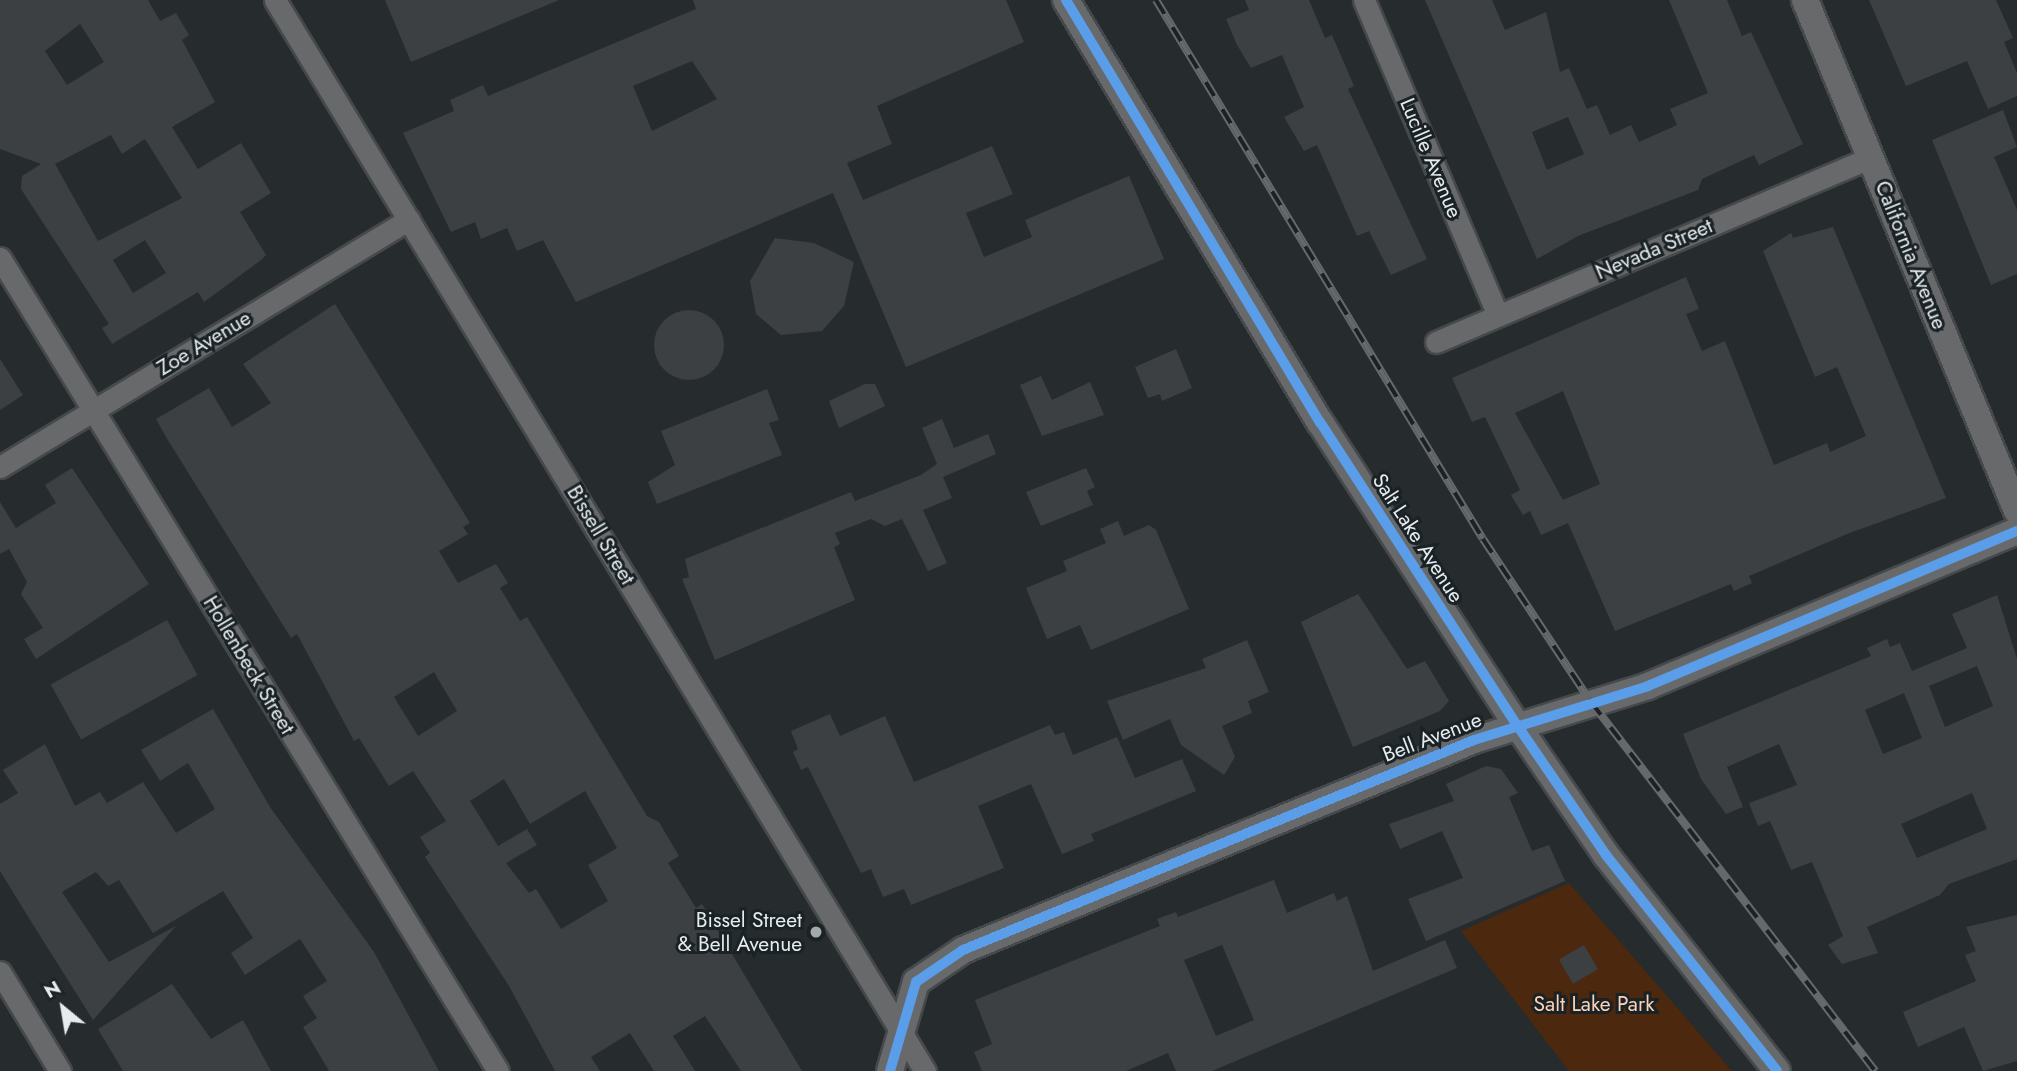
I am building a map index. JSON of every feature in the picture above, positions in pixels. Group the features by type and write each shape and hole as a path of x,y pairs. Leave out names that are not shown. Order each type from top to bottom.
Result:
{"street":[{"name":"Bissell Street","path":"275,0 925,1071"},
{"name":"Salt Lake Avenue","path":"1066,0 1320,422 1517,725 1606,855 1777,1071"},
{"name":"Lucille Avenue","path":"1364,0 1498,315"},
{"name":"California Avenue","path":"1805,0 2017,511"},
{"name":"Nevada Street","path":"1436,342 1871,156"},
{"name":"Zoe Avenue","path":"0,467 409,219"},
{"name":"Hollenbeck Street","path":"0,258 498,1071"},
{"name":"Bell Avenue","path":"890,1071 898,1028 916,982 963,950 1517,725 1648,686 2017,531"},
{"path":"0,972 60,1071"}],"green space":[{"name":"Salt Lake Park","path":"1569,883 1732,1071 1569,1071 1461,931"}],"building":[{"path":"0,0 148,0 160,21 176,13 189,35 182,40 215,102 172,127 198,169 241,143 271,193 240,212 266,255 204,302 198,292 112,344 102,328 109,324 21,189 22,176 41,164 0,149","holes":["80,24 104,62 67,85 45,51","111,135 122,154 145,139 182,198 98,241 55,164","145,240 166,273 133,293 113,260"]},
{"path":"385,0 559,0 411,62"},
{"path":"693,0 1006,0 1024,42 877,106 892,144 847,163 863,200 992,146 1013,194 966,213 984,257 1032,237 1025,220 1129,176 1164,259 906,367 833,193 576,302 543,240 517,251 507,228 481,239 475,222 451,232 403,133 454,111 450,100 483,85 488,96 696,9","holes":["692,61 717,99 652,131 633,86"]},
{"path":"1245,0 1309,0 1325,38 1332,35 1354,86 1348,89 1427,259 1391,275 1369,231 1357,236 1317,145 1304,151 1284,117 1304,107 1282,55 1251,68 1237,45 1226,19 1249,10"},
{"path":"1425,0 1492,0 1505,30 1546,12 1560,72 1569,68 1587,109 1597,105 1610,135 1631,125 1639,142 1677,125 1670,109 1708,93 1669,0 1727,0 1742,36 1751,32 1803,144 1759,165 1754,155 1702,179 1698,190 1578,236 1537,259","holes":["1568,117 1584,154 1547,170 1532,132"]},
{"path":"1869,0 1996,0 2013,38 2004,42 2017,73 2017,96 1988,109 1967,61 1906,86"},
{"path":"2003,110 2017,147 1994,157 2017,210 2017,274 1991,285 1932,140"},
{"path":"1833,227 1946,498 1847,534 1749,576 1752,583 1734,591 1731,584 1615,631 1568,523 1541,535 1530,511 1523,515 1511,495 1520,490 1485,417 1472,422 1452,378 1686,277 1699,309 1686,314 1702,351 1725,341 1774,465 1827,443 1830,452 1866,436 1837,367 1815,377 1763,251 1791,233 1793,238","holes":["1563,391 1600,484 1563,500 1515,413"]},
{"path":"775,238 814,243 854,262 844,306 822,331 781,335 756,314 750,281"},
{"path":"335,304 470,523 463,527 468,534 439,551 458,583 496,564 508,583 500,588 520,621 527,617 647,816 659,822 679,856 668,863 696,908 702,904 802,1071 741,1071 705,1016 673,1036 695,1071 654,1071 630,1033 591,1057 600,1071 555,1071 509,986 425,857 430,853 420,837 446,821 413,771 389,786 359,738 354,741 297,634 291,638 156,419 209,388 232,427 271,403 243,364","holes":["434,672 457,711 418,736 394,697","504,779 530,824 585,791 617,848 588,865 608,901 561,929 536,889 529,893 506,863 537,845 527,829 498,846 470,801"]},
{"path":"689,310 714,320 724,345 714,370 689,380 664,370 654,345 664,320"},
{"path":"1176,349 1192,388 1162,401 1160,394 1148,398 1135,367"},
{"path":"0,359 23,395 0,410"},
{"path":"1041,376 1052,400 1090,382 1104,415 1042,436 1020,385"},
{"path":"865,384 875,384 885,406 839,428 829,401"},
{"path":"767,389 779,420 769,423 782,455 657,504 648,482 675,465 661,431"},
{"path":"942,419 954,448 988,434 996,454 943,477 952,498 923,510 947,563 928,571 902,519 885,526 871,519 835,533 840,544 834,547 855,600 715,660 682,579 689,577 685,559 851,492 855,501 921,475 937,464 922,428"},
{"path":"72,468 149,584 36,659 24,639 43,628 21,594 27,582 9,549 0,554 0,502 16,528 56,503 45,485"},
{"path":"1086,468 1095,487 1087,491 1093,505 1041,526 1026,492"},
{"path":"1118,521 1124,536 1149,525 1156,530 1189,609 1091,650 1080,625 1047,639 1026,588 1067,571 1063,561 1106,543 1100,529"},
{"path":"1358,594 1407,669 1425,661 1449,701 1440,711 1353,747 1301,622"},
{"path":"1997,595 2017,659 2017,859 1949,884 1940,895 1867,927 1878,953 1842,964 1828,945 1843,936 1812,862 1791,870 1770,821 1758,826 1749,803 1797,785 1779,744 1727,767 1743,807 1726,814 1701,779 1683,734 1871,656 1867,648 1887,639 1890,647 1900,643 1912,671 1967,648 1952,614","holes":["1977,666 1993,706 1945,727 1929,686","1904,693 1922,738 1883,754 1865,710","1972,793 1987,829 1917,858 1901,824"]},
{"path":"167,620 198,675 81,740 51,684"},
{"path":"1247,640 1269,692 1248,701 1252,713 1222,726 1235,757 1224,775 1181,745 1170,719 1123,740 1107,701 1206,668 1202,659"},
{"path":"213,709 270,807 374,952 439,1071 329,1071 303,1027 317,1018 303,996 327,981 300,939 245,975 231,953 253,938 223,891 153,933 119,880 108,886 96,872 62,892 109,962 176,926 93,1020 32,923 0,871 0,804 18,793 3,770 45,744 75,806 100,792 107,803 143,782 176,833 215,809 188,763 160,781 141,750"},
{"path":"830,714 840,736 885,716 914,782 1050,725 1055,735 1064,732 1073,755 1117,737 1135,778 1182,759 1196,791 1091,834 1094,841 1062,854 1031,784 978,806 1004,868 911,905 904,889 883,897 871,869 861,873 808,767 801,770 793,752 798,749 791,731"},
{"path":"1486,766 1501,769 1518,793 1509,797 1532,851 1549,845 1565,881 1426,941 1408,899 1463,878 1442,831 1400,849 1389,824 1454,801 1446,784"},
{"path":"1274,880 1287,913 1334,893 1337,901 1347,896 1373,971 1445,940 1457,968 1212,1071 1176,1071 1168,1053 1126,1071 982,1071 974,1052 992,1044 975,1000 1160,926 1157,919 1176,912 1178,917","holes":["1222,945 1254,1020 1216,1036 1184,960"]},
{"path":"2017,915 2017,1061 1983,1071 1964,1027 1918,1047 1903,1012 1976,981 1965,955 1976,951 1966,927"},
{"path":"1584,945 1598,969 1573,984 1559,960"},
{"path":"172,984 211,1039 243,1020 271,1071 123,1071 98,1029"}],"railway":[{"path":"1156,0 1483,539 1591,702 1875,1071"}],"cycle path":[{"path":"1066,0 1320,422 1517,725 1606,855 1777,1071"},
{"path":"890,1071 916,982 963,950 1474,740 1648,686 2017,531"}],"place":[{"name":"Bissel Street & Bell Avenue","path":"816,932"}]}
